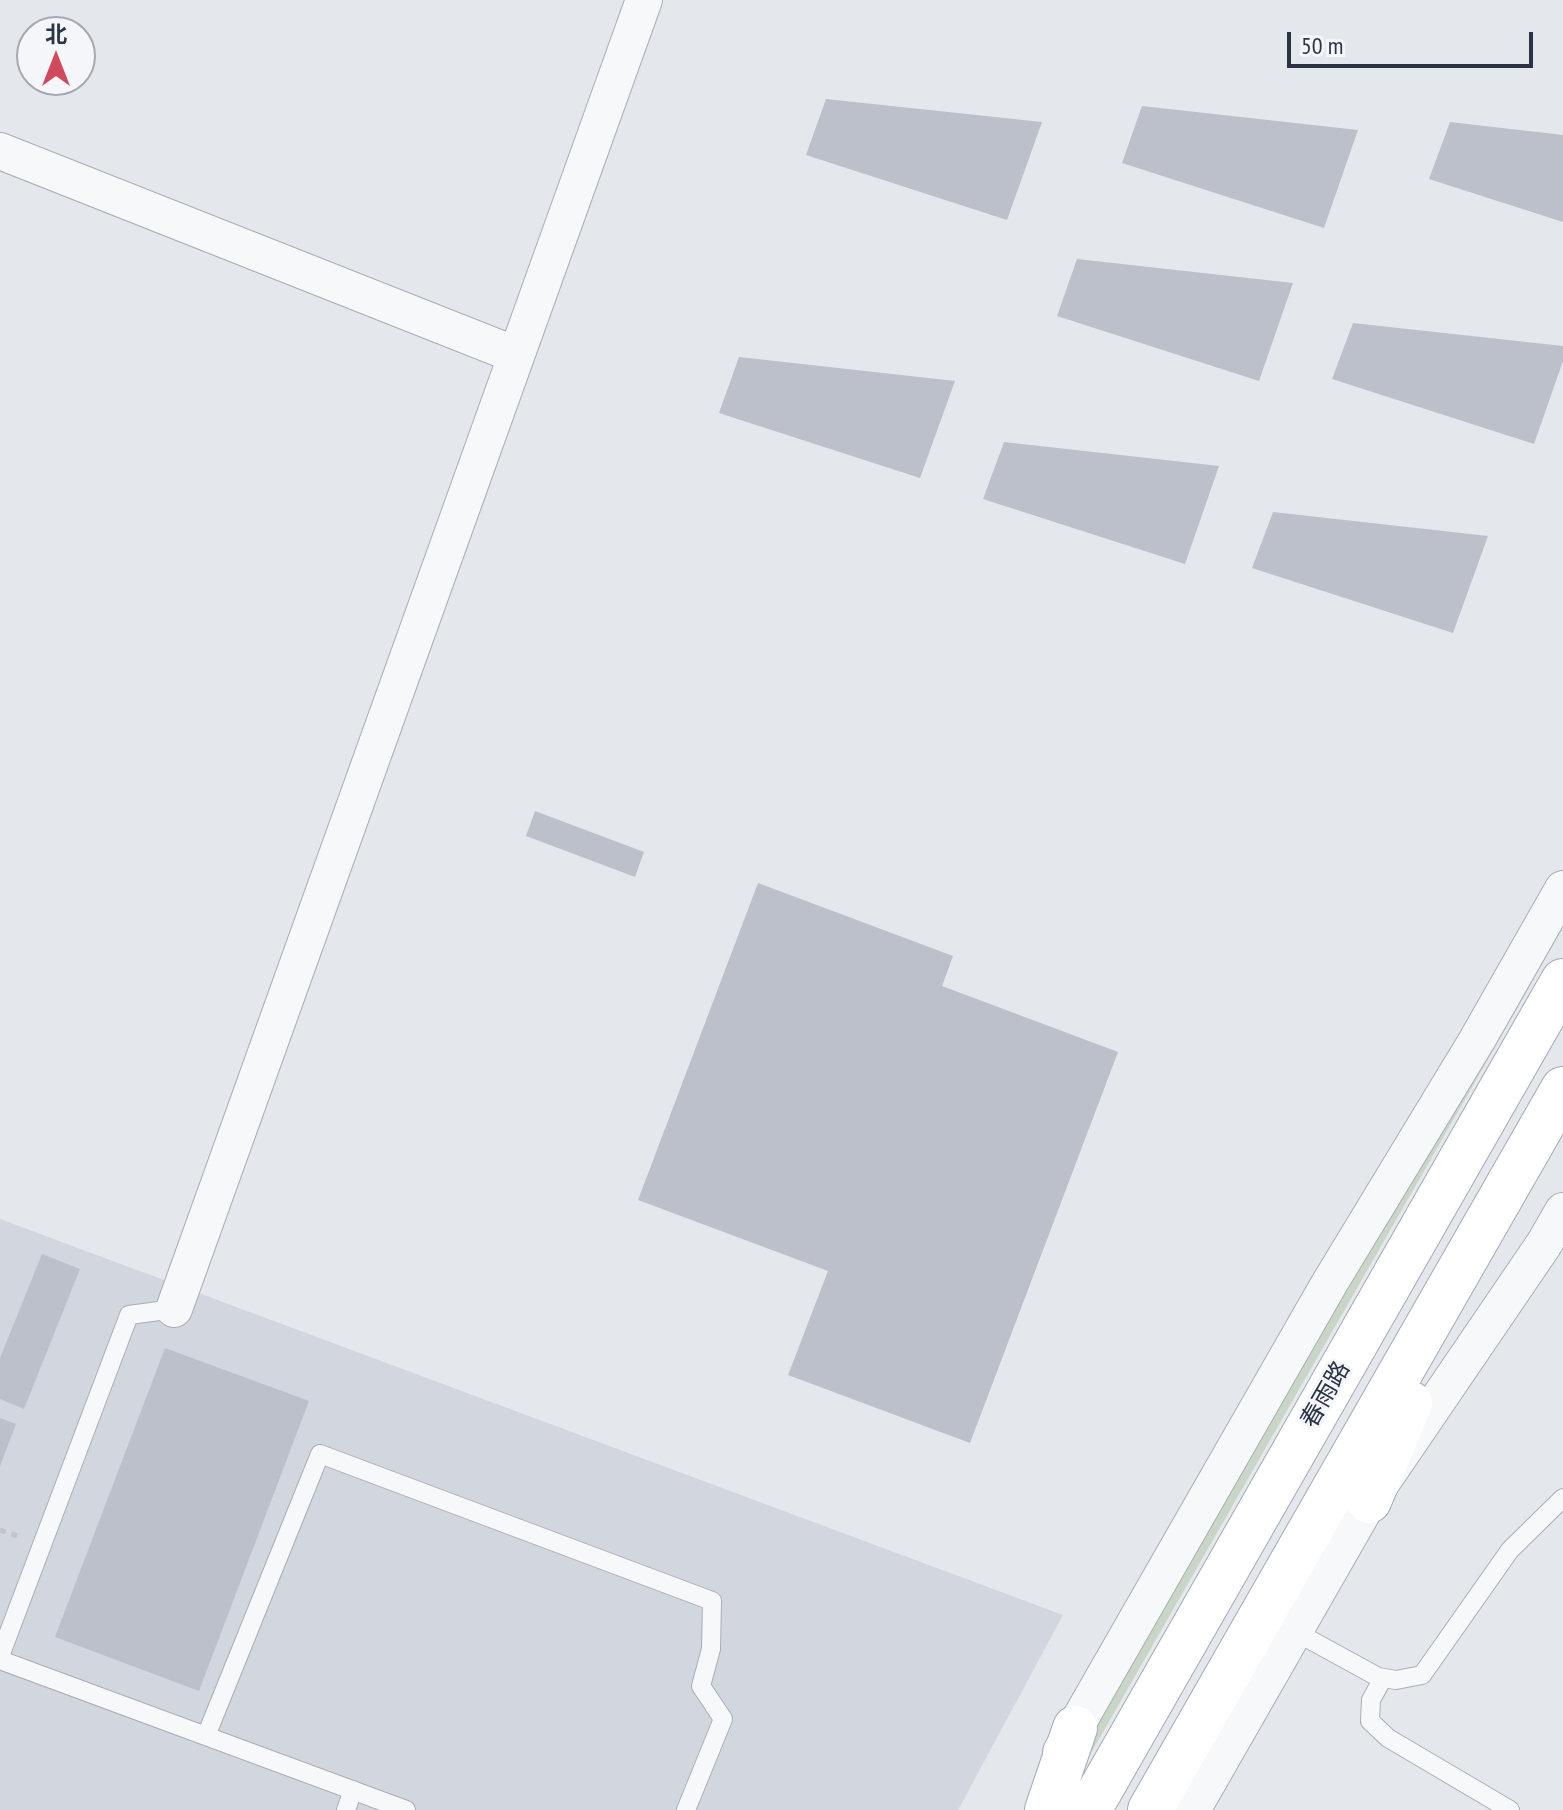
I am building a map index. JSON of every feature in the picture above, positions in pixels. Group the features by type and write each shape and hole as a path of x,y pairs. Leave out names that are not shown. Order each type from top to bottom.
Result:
{"main road":[{"name":"春雨路","path":"1089,1810 1563,981"},
{"path":"1150,1810 1563,1089"},
{"path":"1369,1501 1482,1230"},
{"path":"1047,1810 1075,1728"}],"street":[{"path":"174,1309 644,0"},
{"path":"0,151 516,355"},
{"path":"1028,1810 1329,1284 1477,1040 1563,889"},
{"path":"1192,1810 1369,1501 1544,1244 1563,1211"}],"lane":[{"path":"174,1309 129,1315 0,1658 406,1810"},
{"path":"206,1736 320,1454 712,1601 711,1649 701,1686 723,1719 686,1810"},
{"path":"1294,1631 1378,1677 1396,1680 1422,1675 1510,1550 1563,1498"},
{"path":"1383,1678 1371,1700 1370,1721 1388,1738 1510,1810"},
{"path":"346,1810 353,1790"}],"path":[{"path":"0,1530 19,1537"}],"shaded area":[{"path":"0,1219 1063,1615 958,1810 0,1810"}],"green space":[{"path":"1523,980 1531,984 1087,1760 1101,1704"}],"building":[{"path":"826,99 1042,122 1007,220 806,155"},
{"path":"1142,106 1358,130 1324,228 1122,163"},
{"path":"1450,122 1563,135 1563,222 1429,179"},
{"path":"1077,259 1293,283 1259,381 1057,316"},
{"path":"1353,323 1563,346 1563,361 1534,444 1332,379"},
{"path":"739,357 955,381 920,478 719,413"},
{"path":"1004,442 1219,466 1185,564 983,499"},
{"path":"1273,512 1488,536 1453,633 1252,568"},
{"path":"535,811 644,852 635,877 526,836"},
{"path":"758,883 953,956 942,986 1118,1052 970,1443 788,1375 828,1271 638,1200"},
{"path":"42,1254 80,1269 24,1409 0,1399 0,1358"},
{"path":"165,1348 309,1401 199,1691 55,1637"},
{"path":"0,1418 16,1424 0,1466"}]}
